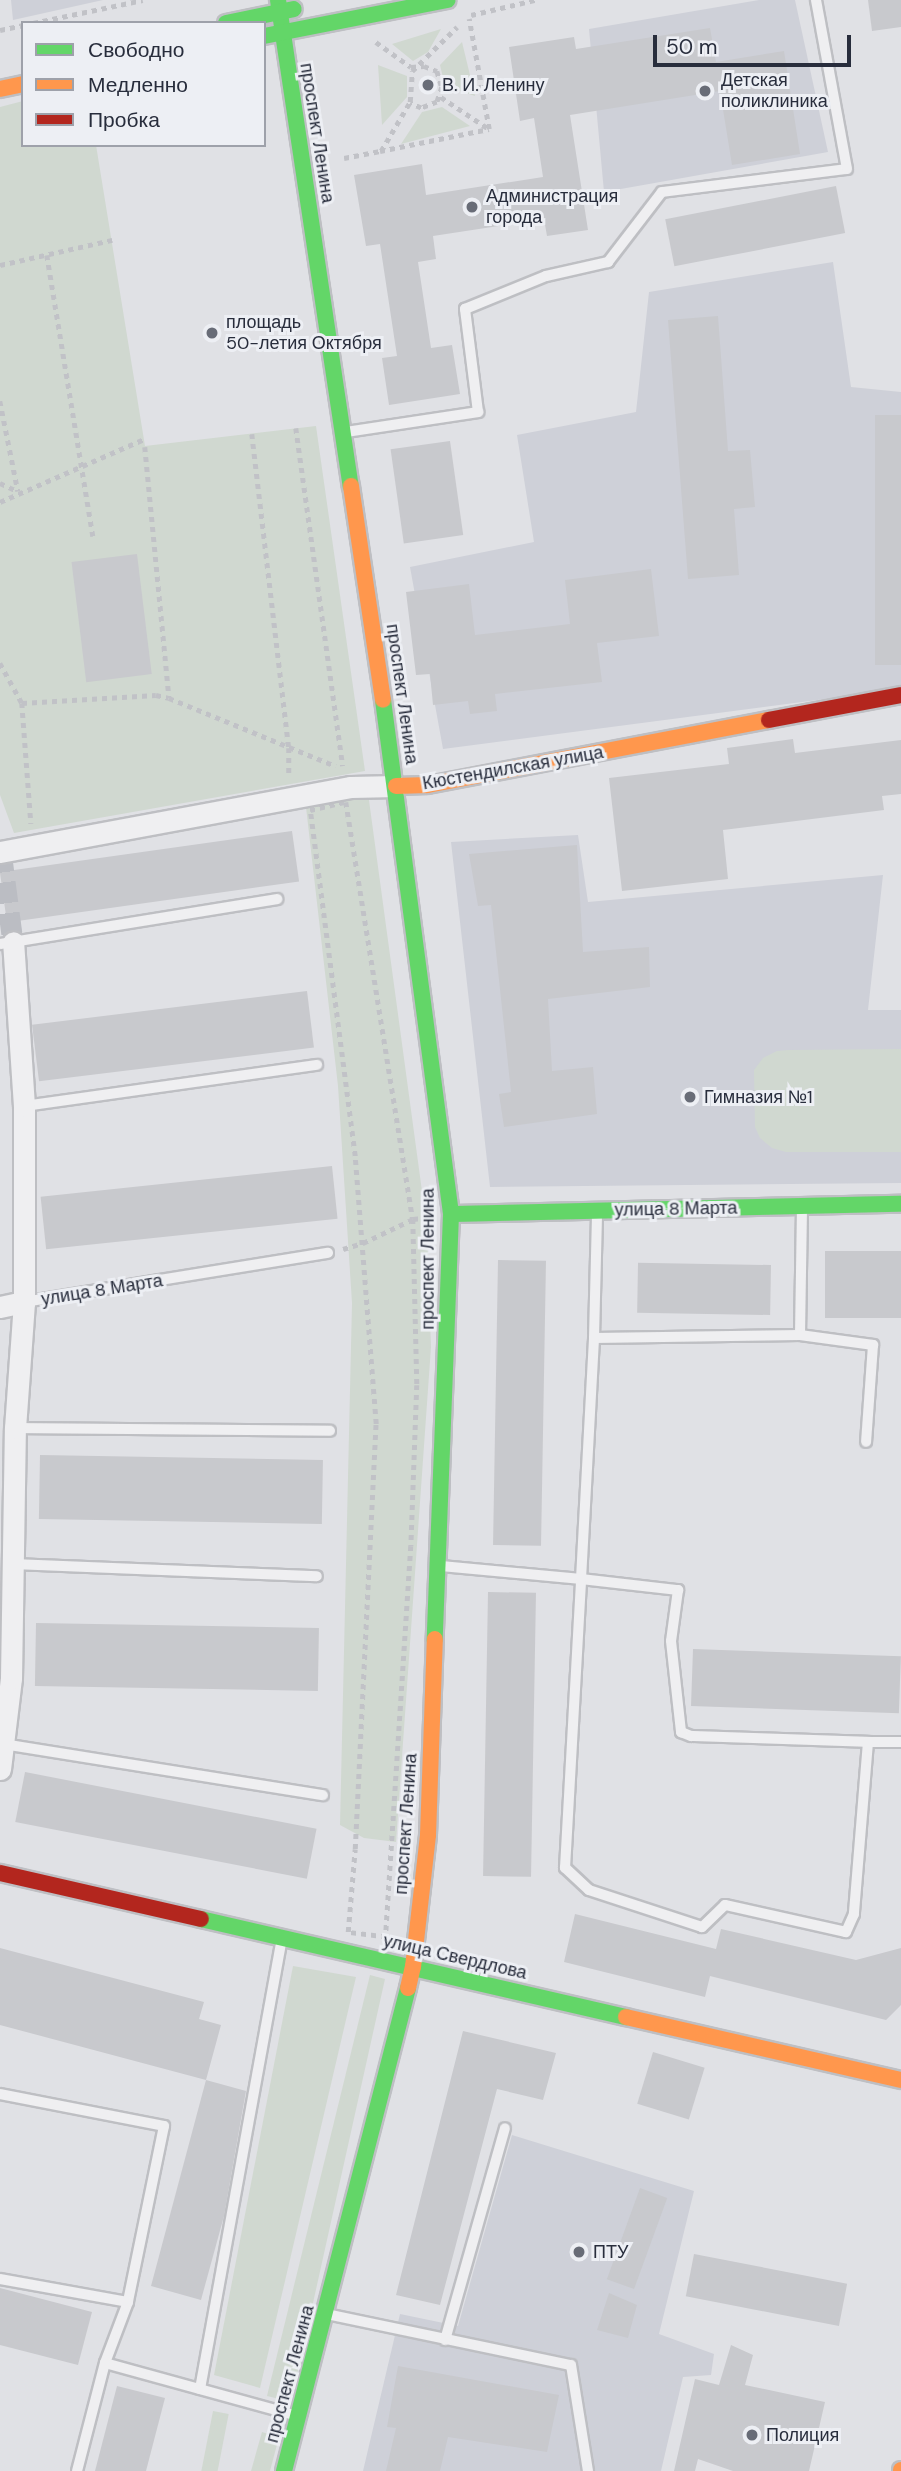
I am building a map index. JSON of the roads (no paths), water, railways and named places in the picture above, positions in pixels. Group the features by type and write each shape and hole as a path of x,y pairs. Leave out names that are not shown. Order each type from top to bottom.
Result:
{"main road":[{"path":"266,36 448,0"},
{"path":"232,21 279,6 313,5"},
{"name":"проспект Ленина","path":"279,6 396,786 451,1214 428,1835 413,1967 300,2417 284,2471"},
{"path":"0,89 21,84"},
{"name":"Кюстендилская улица","path":"396,786 428,785 901,695"},
{"name":"улица 8 Марта","path":"451,1214 901,1204"},
{"name":"улица Свердлова","path":"0,1873 901,2080"}],"street":[{"name":"Кюстендилская улица","path":"0,852 351,786 396,786"},
{"path":"0,1769 11,1678 15,1428 24,1302 24,1107 6,943"},
{"name":"улица 8 Марта","path":"0,1307 24,1302"}],"lane":[{"path":"343,433 478,412 465,309 546,276 608,262 662,192 847,169 816,0"},
{"path":"6,943 277,899"},
{"path":"24,1107 317,1065"},
{"path":"800,1335 802,1207"},
{"path":"597,1211 594,1338 565,1868 589,1890 702,1927 725,1905 846,1932 854,1913 868,1742"},
{"name":"улица 8 Марта","path":"24,1302 328,1253"},
{"path":"594,1338 800,1335 873,1345 866,1441"},
{"path":"15,1428 330,1431"},
{"path":"13,1564 317,1576"},
{"path":"438,1566 678,1590 671,1641 681,1732 691,1737 901,1742"},
{"path":"3,1744 323,1795"},
{"path":"200,2389 283,1937"},
{"path":"0,2094 164,2126 128,2302 105,2362 77,2471"},
{"path":"445,2340 505,2129"},
{"path":"0,2279 128,2302"},
{"path":"326,2314 571,2365 588,2471"},
{"path":"105,2362 300,2417"}],"tunnel":[{"path":"1,851 13,942"}],"place":[{"name":"В. И. Ленину","path":"428,85"},
{"name":"Детская поликлиника","path":"705,91"},
{"name":"Администрация города","path":"472,207"},
{"name":"площадь 50-летия Октября","path":"212,333"},
{"name":"Гимназия №1","path":"690,1097"},
{"name":"ПТУ","path":"579,2252"},
{"name":"Полиция","path":"752,2435"}]}
